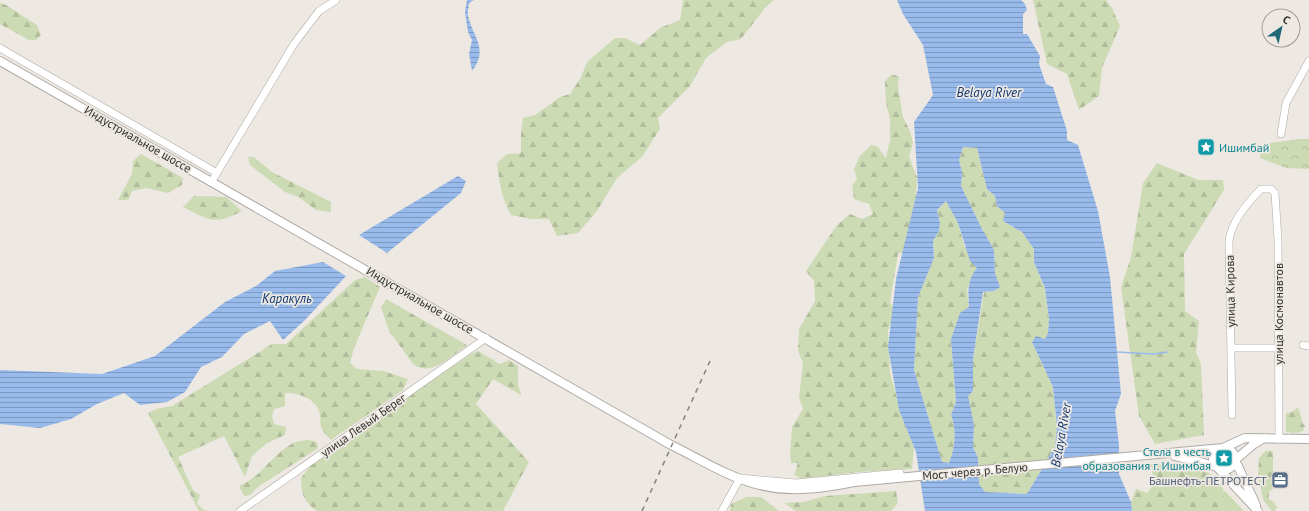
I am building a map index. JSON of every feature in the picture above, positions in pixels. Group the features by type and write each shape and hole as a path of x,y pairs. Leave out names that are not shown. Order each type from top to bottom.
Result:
{"main road":[{"name":"Индустриальное шоссе","path":"0,61 486,338 671,446 760,486 802,489 854,482"},
{"name":"Мост через р. Белую","path":"854,482 1223,448 1245,438 1309,439"},
{"path":"1166,454 1197,461 1226,470 1232,466 1235,460 1254,444 1264,438"},
{"path":"1223,448 1233,453 1258,511 1213,461 1214,454 1223,448"}],"street":[{"path":"212,181 294,44 319,11 336,0"},
{"path":"0,48 217,173"},
{"path":"1281,134 1286,103 1309,61"},
{"name":"улица Кирова","path":"1232,415 1230,234 1249,203 1259,191 1264,189 1274,190"},
{"name":"улица Космонавтов","path":"1274,190 1278,240 1279,439"},
{"name":"улица Левый Берег","path":"240,511 486,338"},
{"path":"1231,348 1279,348"},
{"path":"722,511 740,478 796,483 900,473"}],"green space":[{"path":"683,0 774,0 765,8 741,39 727,42 706,58 690,86 658,118 660,129 642,157 617,178 597,211 578,233 557,236 549,219 531,219 511,215 501,190 497,163 507,154 521,153 523,118 535,115 560,97 570,94 581,77 587,62 615,38 625,38 640,45 660,28 680,20"},
{"path":"1033,0 1106,0 1112,8 1120,26 1102,68 1099,96 1079,110 1067,74 1047,64"},
{"path":"0,3 6,5 37,25 41,35 36,40 29,40 0,24"},
{"path":"892,74 899,77 898,87 903,117 910,131 913,143 909,157 917,177 916,195 920,210 910,249 898,254 890,302 895,309 894,316 888,330 890,373 903,419 914,447 912,469 859,472 802,479 794,475 798,463 791,463 790,454 792,427 803,409 799,397 803,363 798,351 799,329 815,301 814,281 806,271 837,225 850,214 862,219 873,214 869,204 854,199 852,186 857,179 854,169 860,156 871,145 878,147 886,158 890,140 890,119 886,103 885,81"},
{"path":"1309,139 1309,169 1286,168 1260,158 1263,144"},
{"path":"963,147 977,148 987,189 995,196 997,206 1005,213 1003,221 1022,232 1034,249 1034,262 1045,288 1049,319 1048,333 1045,339 1032,342 1053,387 1057,427 1055,447 1027,494 985,492 979,484 978,458 973,447 974,425 967,396 973,391 973,359 984,292 994,291 999,287 995,273 994,250 961,186 962,172 959,160"},
{"path":"141,154 183,178 182,185 168,193 146,188 132,191 128,200 118,200 132,174 133,161"},
{"path":"248,157 254,157 272,172 331,202 331,212 316,210 298,197 285,192 250,165"},
{"path":"1157,163 1198,180 1223,180 1224,190 1184,254 1185,311 1199,321 1196,352 1201,364 1204,435 1155,444 1139,416 1121,287 1131,257 1143,183"},
{"path":"194,196 226,197 242,211 225,219 212,220 183,207"},
{"path":"946,201 958,223 964,245 977,268 967,289 969,307 951,339 956,402 951,415 955,433 953,451 949,463 942,462 914,370 918,297 934,258 933,241 939,231 940,223 937,210"},
{"path":"365,277 380,287 354,348 350,363 357,369 383,371 408,379 403,390 331,440 322,429 320,413 314,403 300,395 285,393 285,406 274,409 272,416 274,424 286,427 285,435 267,443 252,456 245,477 224,436 178,457 193,490 200,495 197,504 204,510 209,511 199,511 148,413 156,409 172,406 272,344 286,344 355,280"},
{"path":"386,299 467,345 442,364 434,367 420,368 413,364 389,331 381,307"},
{"path":"478,351 500,364 509,360 518,366 518,384 521,395 493,379 476,404 529,462 503,511 317,511 306,501 302,489 301,478 317,457 471,354"},
{"path":"1298,407 1305,426 1303,431 1296,433 1286,432 1286,413 1292,412"},
{"path":"308,440 317,442 318,448 258,487 250,495 244,496 239,486 254,477 285,448 295,442"},
{"path":"1265,451 1273,451 1273,490 1269,491 1269,499 1274,502 1277,507 1275,511 1272,511 1263,500 1258,475 1259,458"},
{"path":"1224,453 1228,455 1230,459 1228,463 1224,465 1220,463 1218,459 1220,455"},
{"path":"1181,463 1199,468 1216,478 1224,491 1222,511 1132,511 1131,502 1136,489 1147,493 1154,484 1151,464 1169,465"},
{"path":"1224,490 1244,511 1222,511"},
{"path":"896,491 898,503 891,511 796,511 784,503 803,502 825,496"},
{"path":"746,497 761,497 779,511 730,511 731,504"}],"water":[{"path":"467,0 474,0 469,3 468,14 480,49 477,63 472,71 469,54 472,40 468,32 465,12"},
{"name":"Belaya River","path":"897,0 1021,0 1025,4 1027,10 1023,14 1023,34 1027,34 1040,56 1039,64 1046,84 1053,87 1067,131 1067,140 1078,145 1098,211 1110,277 1121,394 1115,411 1119,445 1119,474 1131,502 1132,511 925,511 916,452 899,410 888,347 896,279 918,188 914,122 933,95 923,45 903,14","holes":["963,147 977,148 987,189 995,196 997,206 1005,213 1003,221 1022,232 1034,249 1034,262 1045,288 1049,319 1048,333 1045,339 1036,336 1032,342 1053,387 1057,427 1055,447 1027,494 985,492 979,484 978,458 973,447 974,425 968,396 973,391 973,359 983,292 994,291 1000,287 995,273 994,250 961,186 962,172 959,160","946,201 958,223 970,261 977,268 971,277 968,291 969,307 960,313 951,339 956,402 951,415 955,433 953,451 949,463 942,462 914,370 918,297 934,258 933,241 939,231 940,223 937,210"]},
{"path":"458,176 466,181 461,193 387,253 359,235"},
{"name":"Каракуль","path":"323,262 346,276 304,321 283,340 270,321 244,334 222,357 201,367 185,392 167,402 140,405 124,393 97,404 71,419 40,428 0,424 0,370 102,374 155,356 225,302 256,286 275,271"}],"waterway":[{"path":"1117,352 1153,354 1167,352"}],"railway":[{"path":"642,511 710,361"}],"place":[{"name":"Ишимбай","path":"1206,147"},
{"name":"Стела в честь образования г. Ишимбая","path":"1224,458"},
{"name":"Башнефть-ПЕТРОТЕСТ","path":"1280,480"}]}
